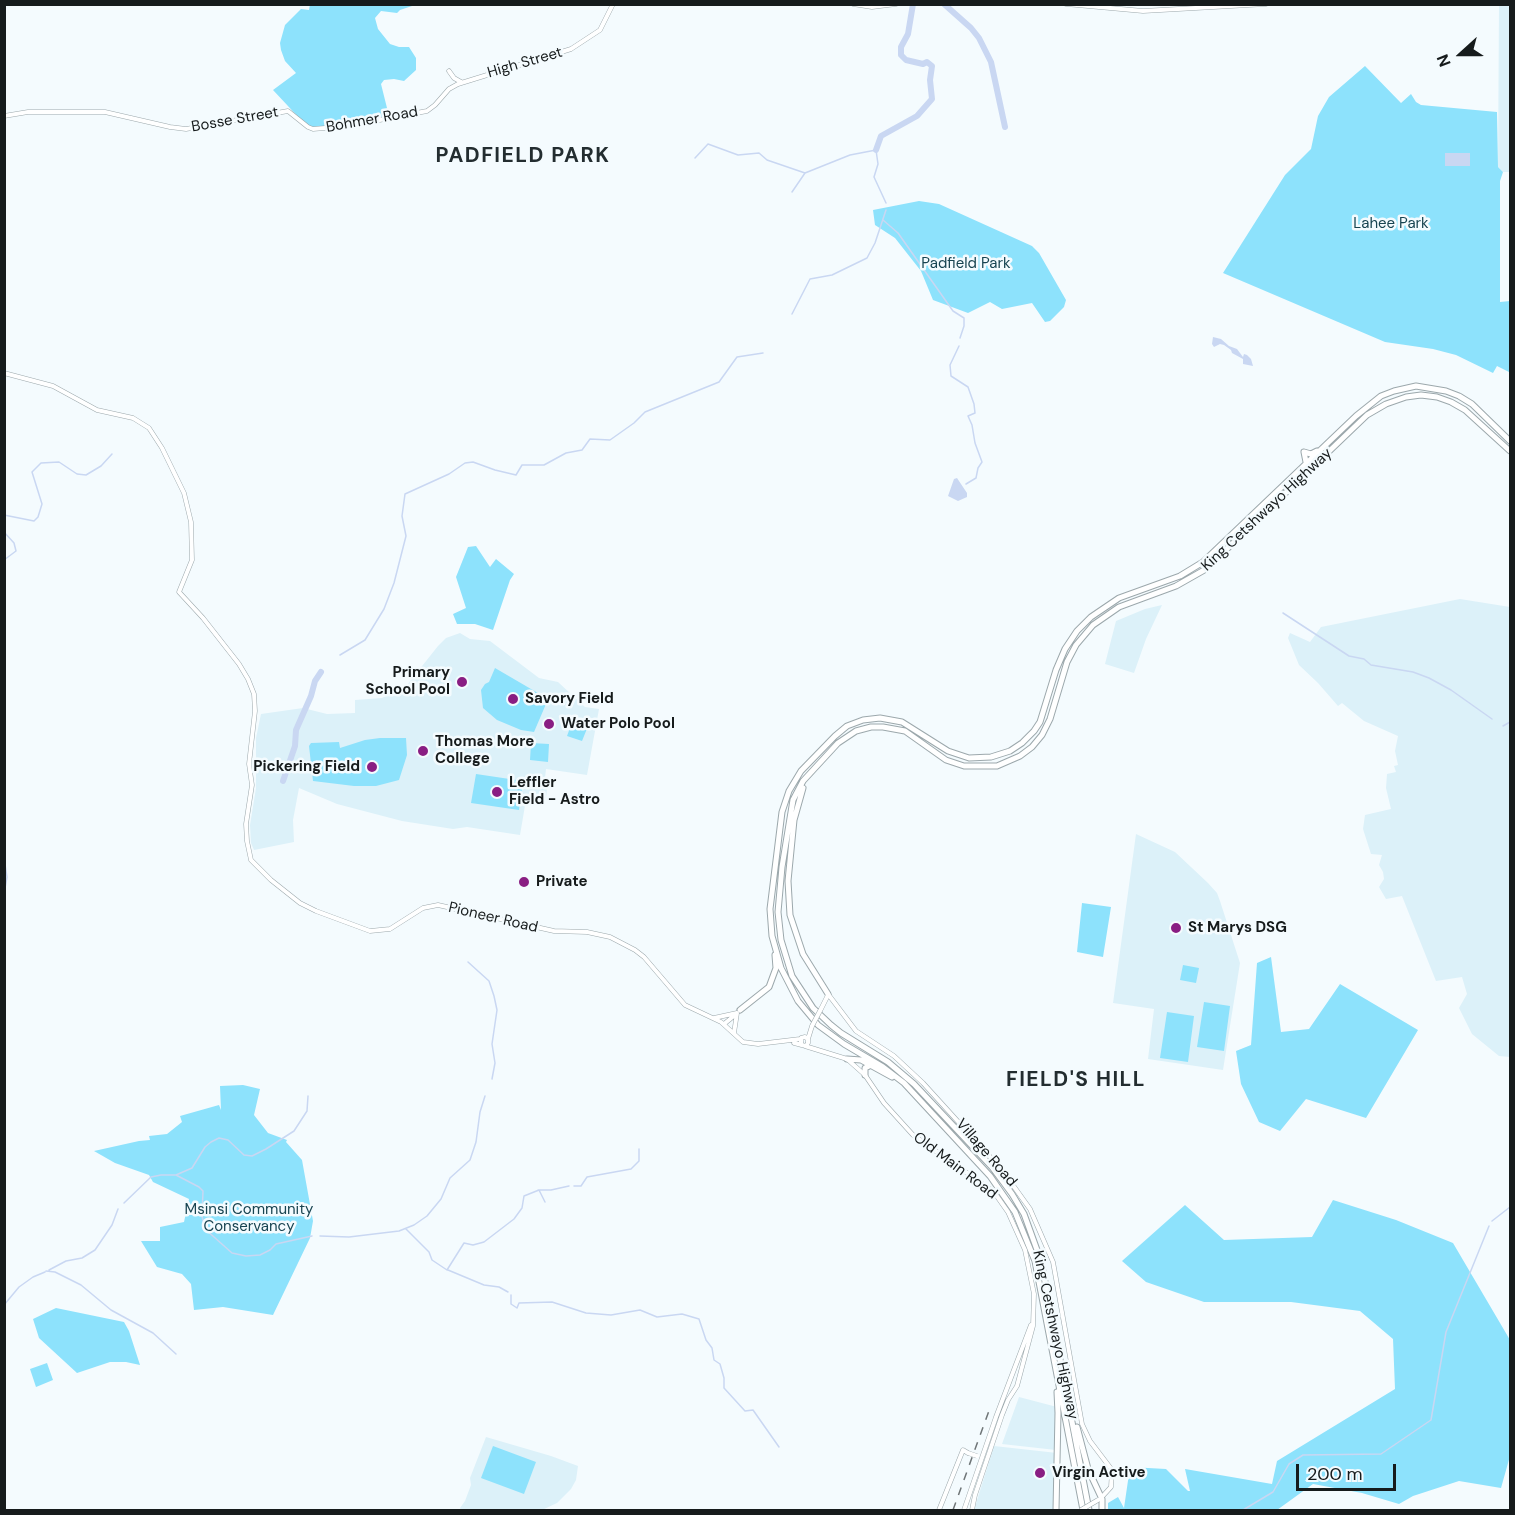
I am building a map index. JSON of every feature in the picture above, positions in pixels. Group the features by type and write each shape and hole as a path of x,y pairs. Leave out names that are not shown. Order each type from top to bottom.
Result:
{"highway":[{"name":"King Cetshwayo Highway","path":"1082,1510 1035,1261 1015,1212 990,1176 915,1094 890,1071 813,1026 792,992 781,968 774,947 771,922 772,887 785,802 792,784 801,771 835,736 855,723 880,718 902,722 961,757 984,758 1010,751 1022,743 1037,727 1060,659 1073,636 1083,626 1099,611 1119,598 1172,580 1196,567 1220,547 1373,401 1394,391 1416,386 1436,388 1459,396 1477,408 1509,439"},
{"name":"King Cetshwayo Highway","path":"1089,1510 1041,1261 1028,1223 1012,1194 992,1167 905,1075 831,1025 813,1008 792,976 781,940 779,896 790,811 798,790 810,773 843,738 856,731 876,726 905,731 943,758 964,766 997,766 1016,759 1032,747 1042,735 1050,719 1066,662 1076,645 1093,625 1124,604 1176,586 1206,569 1377,408 1406,397 1421,395 1437,397 1465,410 1510,453"},
{"path":"1306,464 1305,452 1313,453 1323,447"},
{"path":"810,773 795,810 788,895 792,924 800,948 828,994"},
{"path":"738,1012 769,987 776,968 774,947"},
{"name":"King Cetshwayo Highway","path":"813,1026 915,1094"},
{"path":"848,1059 858,1059 892,1077"},
{"path":"865,1075 865,1068 871,1065"},
{"path":"1056,1510 1057,1379"},
{"path":"1069,1402 1088,1469 1102,1497 1102,1510"}],"main road":[{"name":"High Street","path":"452,86 571,49 600,30 613,4"},
{"path":"853,4 872,7 896,4"},
{"path":"1066,4 1143,11 1266,4"},
{"path":"448,71 461,82"},
{"name":"Bohmer Road","path":"288,111 310,128 329,129 427,111 452,86"},
{"name":"Bosse Street","path":"4,116 28,112 110,112 182,129 288,111"},
{"name":"Pioneer Road","path":"4,373 52,386 91,407 134,418 149,428 177,477 191,522 192,560 179,592 238,664 251,686 255,706 249,765 252,786 246,824 248,852 251,860 259,868 300,903 316,911 378,932 396,927 423,908 438,905 554,932 595,932 610,937 640,954 685,1005 724,1024 734,1033"},
{"path":"804,1041 828,994"},
{"name":"Village Road","path":"828,994 856,1030 894,1056 923,1083 1002,1170 1030,1209 1053,1263 1082,1424 1090,1441 1112,1470 1112,1484 1102,1497"},
{"path":"822,1008 829,1003 835,1004"},
{"path":"712,1018 738,1012"},
{"path":"724,1024 738,1012"},
{"path":"734,1033 738,1012"},
{"name":"Old Main Road","path":"734,1033 743,1042 753,1044 804,1041 848,1059 865,1075 884,1103 913,1135 927,1147 990,1188 1004,1204 1016,1228 1029,1263 1034,1294 1033,1322 1022,1371 1002,1415 972,1510"},
{"name":"Old Main Road","path":"964,1510 1012,1373 1033,1322"},
{"path":"1012,1373 1022,1371"},
{"path":"1009,1382 1014,1380 1017,1383"},
{"path":"939,1510 963,1450 977,1456 984,1452"},
{"path":"977,1456 980,1463"},
{"path":"1082,1510 1102,1497"}],"shaded area":[{"path":"1499,5 1510,5 1510,172 1503,172 1498,167"},
{"path":"1445,153 1470,153 1470,166 1445,166"},
{"path":"1213,337 1237,349 1243,357 1244,354 1247,355 1253,366 1243,364 1243,359 1224,345 1214,347"},
{"path":"957,478 967,493 967,497 958,501 948,496 954,479"},
{"path":"1460,599 1510,607 1510,1057 1499,1056 1472,1034 1459,1008 1467,994 1462,977 1436,981 1402,896 1386,899 1379,887 1384,879 1379,865 1382,855 1371,854 1363,829 1365,815 1391,809 1386,788 1387,774 1396,772 1394,766 1398,765 1395,751 1398,736 1364,721 1342,703 1338,706 1299,665 1288,638 1290,633 1310,642 1321,627"},
{"path":"1162,605 1146,639 1134,673 1105,664 1116,621 1145,609"},
{"name":"Thomas More College","path":"460,633 470,639 490,641 539,678 558,682 585,707 599,709 587,775 546,769 545,778 548,779 546,798 527,794 520,835 467,827 453,829 402,821 337,804 299,788 293,820 294,842 254,850 251,843 250,825 256,788 256,738 261,714 303,708 327,714 355,713 355,700 382,698 407,685 446,638"},
{"name":"St Marys DSG","path":"1136,834 1175,852 1208,883 1217,893 1220,901 1240,963 1223,1070 1148,1059 1154,1009 1113,1003"},
{"path":"1019,1397 1057,1407 1056,1450 1002,1444"},
{"path":"486,1437 578,1466 576,1480 571,1489 557,1503 542,1510 461,1510 471,1485 470,1478"},
{"path":"994,1446 1057,1453 1055,1510 974,1510"}],"green space":[{"path":"310,4 415,5 397,13 381,11 375,18 378,29 390,44 409,47 416,58 416,70 404,81 384,80 381,84 389,116 313,128 302,121 273,90 296,73 285,61 281,50 280,43 285,25 301,9 309,10"},
{"name":"Lahee Park","path":"1365,66 1401,103 1411,94 1421,105 1497,112 1498,167 1503,172 1500,181 1500,302 1510,301 1509,372 1497,366 1493,373 1456,355 1385,342 1223,273 1285,175 1311,149 1318,116 1329,97"},
{"name":"Padfield Park","path":"919,201 939,204 1032,246 1039,253 1066,300 1064,307 1050,321 1045,322 1032,303 1002,309 990,302 968,313 933,300 921,271 895,238 875,225 873,210"},
{"path":"476,546 490,567 496,559 514,574 493,630 475,624 457,624 453,614 466,608 456,577 468,547"},
{"name":"Savory Field","path":"495,668 543,696 546,704 534,732 521,730 497,720 483,708 481,690 489,682"},
{"path":"573,720 588,726 582,741 567,736"},
{"name":"Pickering Field","path":"380,738 406,738 407,755 399,780 376,786 313,781 309,746 311,743 339,742 340,748"},
{"path":"531,743 549,744 548,762 530,760"},
{"name":"Leffler Field - Astro","path":"476,774 523,781 519,810 471,803"},
{"path":"1082,903 1111,907 1103,957 1077,952"},
{"path":"1271,957 1281,1032 1309,1029 1340,984 1418,1030 1366,1118 1306,1099 1280,1131 1259,1122 1241,1084 1236,1051 1251,1045 1257,963"},
{"path":"1183,965 1199,968 1196,983 1180,980"},
{"path":"1204,1002 1230,1006 1224,1051 1197,1047"},
{"path":"1167,1012 1194,1016 1188,1062 1160,1058"},
{"name":"Msinsi Community Conservancy","path":"243,1085 260,1089 254,1115 268,1133 287,1140 286,1142 302,1160 313,1221 310,1238 273,1315 223,1307 194,1310 191,1284 182,1274 157,1267 141,1241 160,1241 160,1227 184,1222 189,1199 153,1182 149,1175 115,1163 94,1151 150,1140 149,1136 167,1134 182,1122 180,1116 219,1105 221,1110 220,1086"},
{"path":"1333,1200 1396,1220 1453,1243 1510,1340 1510,1456 1501,1488 1459,1481 1413,1496 1399,1504 1362,1493 1313,1484 1277,1510 1108,1510 1108,1503 1118,1497 1124,1508 1130,1467 1166,1469 1188,1491 1190,1491 1185,1469 1272,1484 1277,1461 1395,1389 1393,1339 1360,1311 1291,1302 1204,1302 1146,1282 1122,1261 1185,1205 1224,1240 1312,1237"},
{"path":"56,1308 124,1322 140,1365 110,1362 77,1373 39,1338 33,1319"},
{"path":"47,1363 53,1380 36,1387 30,1369"},
{"path":"493,1446 536,1462 524,1494 481,1478"}],"waterway":[{"path":"876,150 881,136 917,116 932,99 930,80 932,66 927,62 923,64 906,60 901,55 901,47 908,34 913,4"},
{"path":"944,4 971,28 979,38 991,62 1005,127"},
{"path":"695,158 708,144 738,155 759,153 767,160 805,173 850,155 876,150 878,164 874,177 886,203"},
{"path":"792,192 805,173"},
{"path":"792,314 810,279 832,275 867,258 875,243 886,210"},
{"path":"883,220 898,233 953,311 964,318 960,338"},
{"path":"959,346 950,365 951,376 968,387 975,413 968,416 982,462 976,478 966,484"},
{"path":"340,655 365,640 384,609 394,583 406,536 402,516 405,494 449,474 465,463 473,462 516,475 522,465 544,465 566,453 582,450 590,439 610,440 645,412 719,382 737,357 763,353"},
{"path":"4,515 34,521 38,517 42,504 32,472 41,463 59,462 77,474 86,475 101,466 112,454"},
{"path":"4,532 14,543 16,551 4,560"},
{"path":"1283,613 1349,656 1364,659 1371,665 1413,672 1429,678 1451,690 1492,719"},
{"path":"283,781 295,746 296,730 315,681 321,672"},
{"path":"1503,726 1510,722"},
{"path":"4,858 7,877 5,888"},
{"path":"468,962 489,981 497,1010 492,1044 495,1063 492,1079"},
{"path":"124,1203 151,1177 176,1175 192,1168 205,1147 219,1138 228,1140 244,1155 252,1156 266,1149 294,1131 307,1111 308,1096"},
{"path":"320,1236 349,1237 399,1231 427,1216 441,1199 450,1178 470,1160 485,1096"},
{"path":"574,1186 581,1186 587,1177 631,1169 639,1161 639,1149"},
{"path":"176,1175 203,1191 202,1216 205,1229 232,1253 246,1256 260,1255 276,1244 312,1236"},
{"path":"538,1190 569,1186"},
{"path":"406,1229 429,1252 432,1260 447,1270 464,1243 473,1245 484,1242 514,1219 522,1208 524,1196 539,1190 545,1202"},
{"path":"1492,1221 1510,1207"},
{"path":"49,1270 66,1261 82,1258 95,1250 112,1225 118,1209"},
{"path":"1243,1510 1273,1492 1289,1464 1303,1455 1381,1454 1431,1420 1446,1332 1489,1226"},
{"path":"448,1270 508,1292"},
{"path":"46,1271 55,1272 81,1285 111,1310 153,1333 176,1354"},
{"path":"4,1305 19,1287 45,1272"},
{"path":"511,1295 511,1304 517,1308 519,1303 552,1302 586,1313 611,1315 640,1310 657,1317 682,1314 699,1319 706,1340 712,1348 714,1360 720,1364 724,1388 745,1411 753,1410 779,1447"}],"railway":[{"path":"953,1510 990,1408"}],"place":[{"name":"Primary School Pool","path":"462,682"},
{"name":"Savory Field","path":"513,699"},
{"name":"Water Polo Pool","path":"549,724"},
{"name":"Thomas More College","path":"423,751"},
{"name":"Pickering Field","path":"372,767"},
{"name":"Leffler Field - Astro","path":"497,792"},
{"name":"Private","path":"524,882"},
{"name":"St Marys DSG","path":"1176,928"},
{"name":"Virgin Active","path":"1040,1473"}],"district":[{"name":"PADFIELD PARK","path":"523,156"},
{"name":"FIELD'S HILL","path":"1076,1080"}]}
